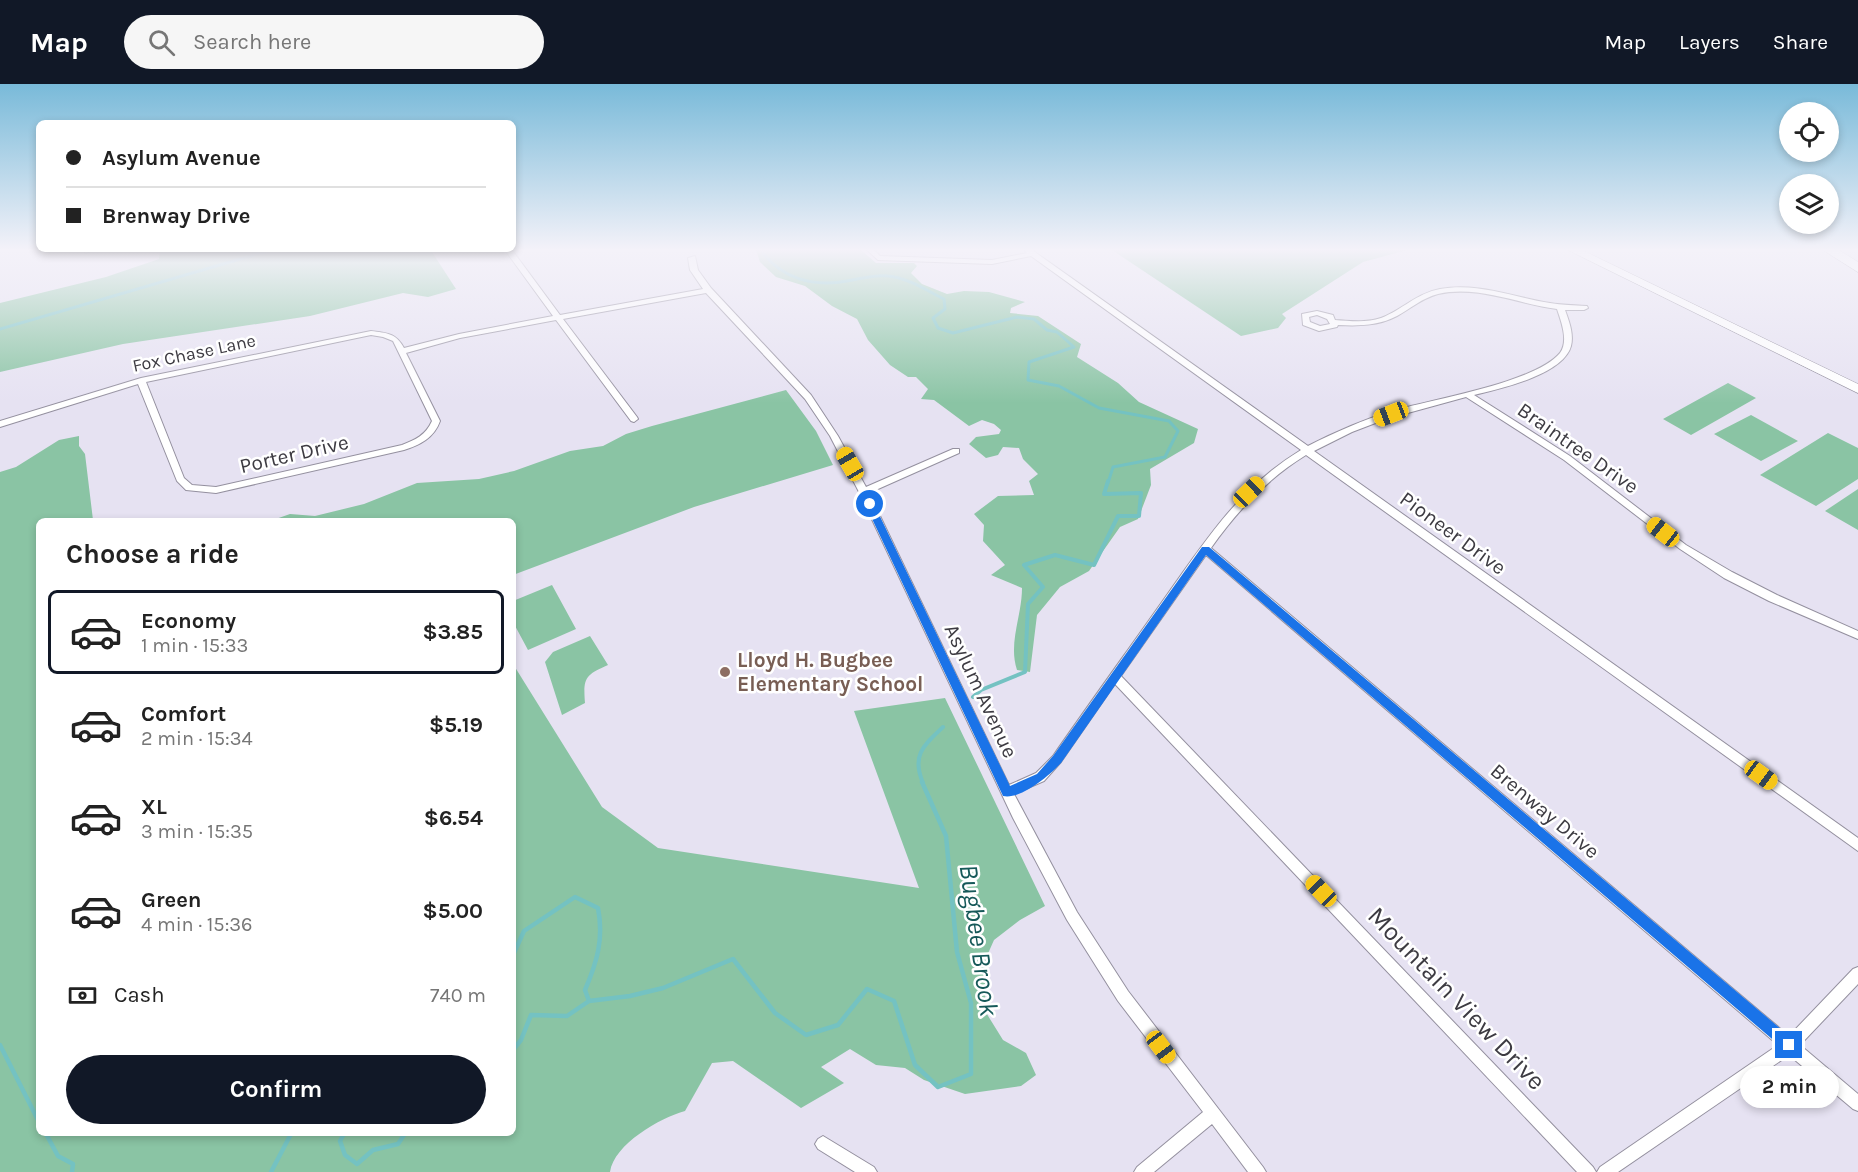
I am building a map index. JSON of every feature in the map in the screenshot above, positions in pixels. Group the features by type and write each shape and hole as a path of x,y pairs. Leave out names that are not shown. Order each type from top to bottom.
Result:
{"street":[{"path":"545,301 634,419"},
{"path":"403,351 459,336 650,301"},
{"name":"Asylum Avenue","path":"718,301 808,397 834,436 864,492 1007,792 1086,940 1123,996 1258,1172"},
{"name":"Pioneer Drive","path":"1098,301 1858,845"},
{"path":"1334,322 1377,321 1396,313 1413,301"},
{"path":"1526,301 1561,309 1584,308"},
{"path":"1677,301 1858,389"},
{"path":"1007,792 1033,782 1046,771 1205,549 1249,492 1264,477 1306,451 1391,414 1529,375 1552,364 1562,356 1567,341 1566,325 1561,309"},
{"name":"Fox Chase Lane","path":"0,424 141,380 364,334 390,336 396,340 403,351"},
{"name":"Porter Drive","path":"141,380 182,482 196,490 216,490 404,447 425,437 435,426 436,417 403,351"},
{"name":"Braintree Drive","path":"1466,394 1567,458 1683,547 1728,575 1858,636"},
{"path":"864,492 956,451"},
{"name":"Brenway Drive","path":"1205,549 1858,1104"},
{"name":"Mountain View Drive","path":"1115,677 1588,1172"},
{"path":"1605,1172 1789,1045 1858,974"},
{"path":"1142,1172 1212,1114"},
{"path":"823,1144 869,1172"}],"green space":[{"path":"9,301 372,301 310,316 123,344 0,372 0,303"},
{"path":"825,301 1025,302 1011,308 1010,313 1038,316 1081,344 1077,357 1118,383 1139,402 1198,429 1194,443 1150,469 1151,485 1138,519 1120,527 1089,571 1060,587 1037,615 1030,672 1017,670 1014,650 1022,588 991,575 1005,565 983,541 984,525 974,514 998,496 1034,495 1029,481 1038,474 1023,459 1019,448 1003,447 998,455 986,458 969,444 976,437 999,434 1001,430 994,424 982,420 969,426 934,400 921,399 928,389 916,377 908,377 890,365 868,340 857,319"},
{"path":"1188,301 1303,301 1282,314 1286,318 1278,328 1241,336"},
{"path":"1728,383 1756,398 1691,435 1663,419"},
{"path":"786,390 816,431 833,465 694,507 516,574 516,518 279,518 290,514 315,516 364,504 417,483 479,479 514,471 570,451 603,446 626,434"},
{"path":"1751,415 1798,441 1761,461 1714,434"},
{"path":"1828,433 1858,448 1858,479 1816,506 1760,475"},
{"path":"79,436 79,446 85,454 93,518 36,518 36,1136 516,1136 516,669 602,807 658,848 919,888 854,711 945,698 1045,906 1020,920 994,940 986,958 985,1011 1003,1040 1026,1053 1036,1075 1021,1086 965,1094 924,1080 905,1068 876,1065 850,1049 821,1067 844,1083 801,1108 733,1061 712,1063 685,1111 651,1126 629,1142 613,1162 610,1172 0,1172 0,472 16,467 59,440"},
{"path":"1858,489 1858,530 1825,511"},
{"path":"552,585 576,629 528,650 516,628 516,600"},
{"path":"590,636 608,665 587,678 585,703 562,715 545,662 553,652"}],"waterway":[{"path":"0,329 97,301"},
{"name":"Bugbee Brook","path":"944,301 945,309 933,318 938,328 953,333 1017,317 1034,319 1047,330 1057,332 1074,347 1029,362 1028,380 1059,386 1099,408 1169,421 1178,431 1165,457 1113,467 1108,483"},
{"name":"Bugbee Brook","path":"973,697 981,690 1025,672 1028,604 1043,587 1024,565 1055,555 1094,565 1118,516 1139,516 1141,493 1104,494 1108,481"},
{"name":"Bugbee Brook","path":"923,783 918,765 921,751 943,727"},
{"name":"Bugbee Brook","path":"589,1001 630,996 663,988 733,959 775,1013 806,1035 838,1025 867,989 894,1001 915,1065 938,1087 971,1074 971,1003 957,952 946,836 922,782"},
{"name":"Bugbee Brook","path":"516,948 524,931 575,897 598,908 600,940 593,970 585,990 589,1001"},
{"path":"516,1046 521,1040 531,1015 567,1016 589,1001"},
{"path":"0,1045 36,1116"},
{"path":"47,1136 58,1156 73,1164 72,1172"},
{"name":"Bugbee Brook","path":"271,1172 290,1136"},
{"name":"Bugbee Brook","path":"343,1136 340,1141 345,1155 357,1164 373,1150 398,1144 403,1136"}],"place":[{"name":"Lloyd H. Bugbee Elementary School","path":"725,672"}],"route":[{"path":"870,504 1007,792 1033,782 1057,759 1205,549 1789,1045"}]}
